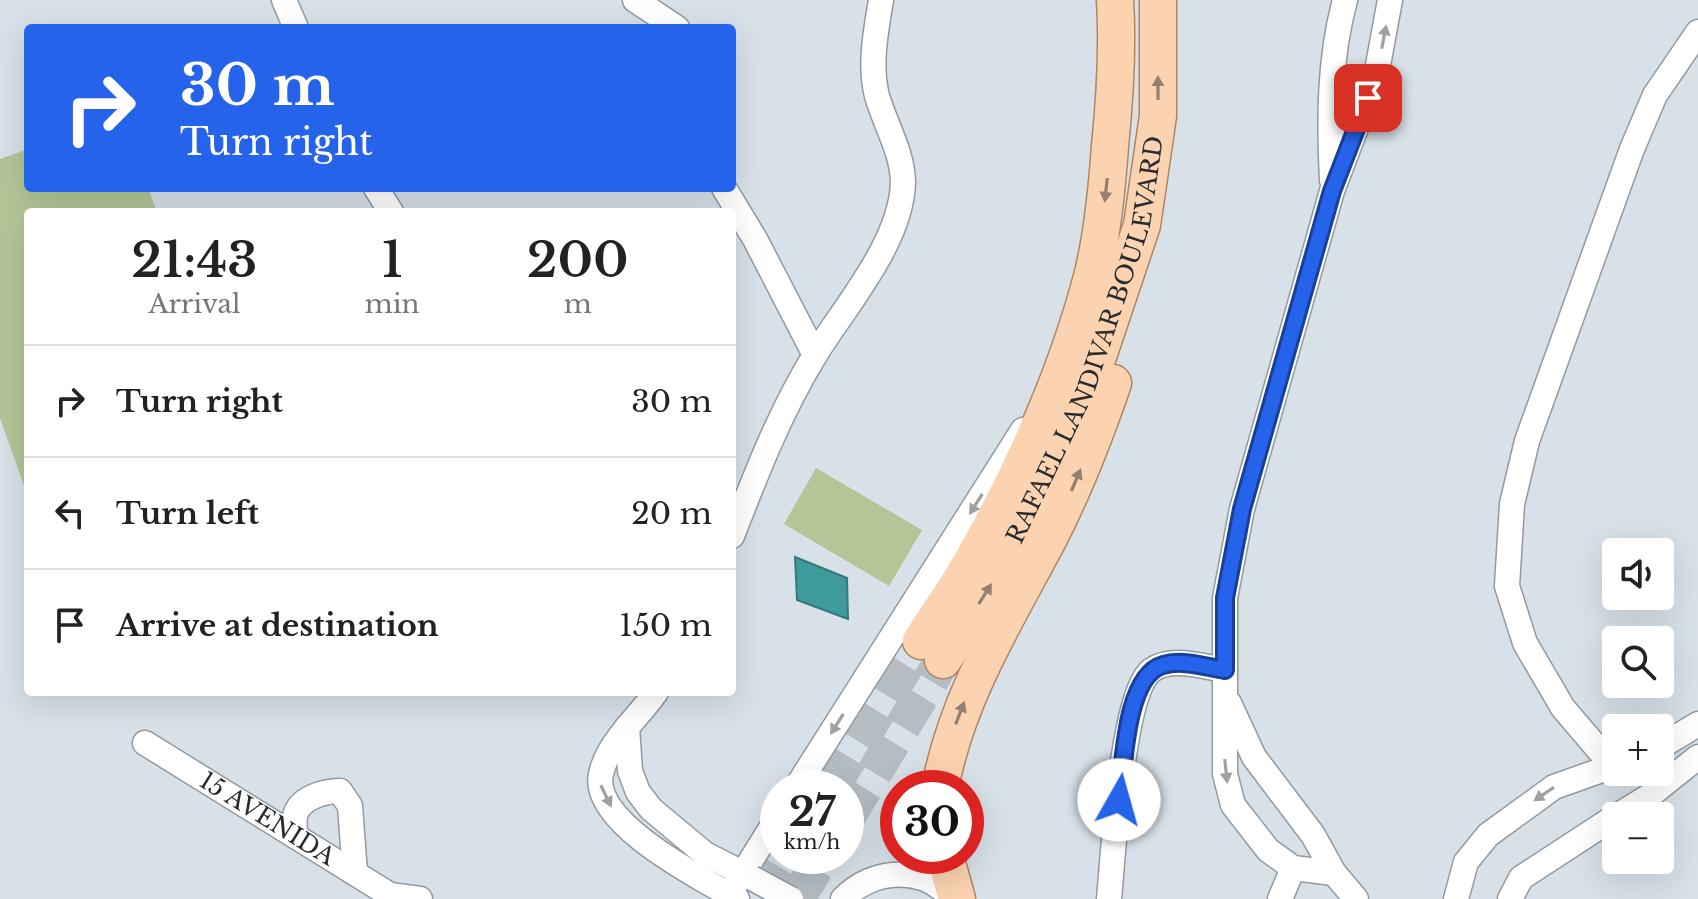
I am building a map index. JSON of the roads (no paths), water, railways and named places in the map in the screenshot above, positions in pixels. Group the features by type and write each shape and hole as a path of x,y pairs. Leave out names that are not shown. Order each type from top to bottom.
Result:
{"main road":[{"name":"RAFAEL LANDIVAR BOULEVARD","path":"1115,0 1116,63 1103,220 1093,272 1062,367 1030,446 932,651 1001,568 1086,392 1142,225 1158,116 1158,0"},
{"path":"944,770 963,705 993,640 1051,534 1097,427 1123,353 1141,278 1142,225"},
{"path":"949,874 954,899"}],"street":[{"path":"284,0 294,24"},
{"path":"632,0 645,24"},
{"path":"632,0 671,24"},
{"path":"736,526 770,439 815,355 870,274 895,219 903,183 896,149 877,94 873,45 881,0"},
{"path":"1332,191 1329,133 1331,79 1336,32 1345,0"},
{"path":"1334,873 1293,868 1268,850 1233,805 1225,774 1225,598 1242,509 1332,191 1376,76 1390,0"},
{"path":"1602,752 1563,708 1525,643 1507,586 1512,504 1527,441 1632,149 1655,95 1698,32"},
{"path":"726,192 755,239 815,355"},
{"name":"RAFAEL LANDIVAR BOULEVARD","path":"807,770 1062,367"},
{"path":"1109,899 1129,721 1138,692 1149,672 1174,663 1224,682 1254,757 1313,835 1334,873 1356,899"},
{"path":"653,696 627,727 606,760 600,785 604,796 635,834 692,875 731,898 760,852"},
{"path":"1674,739 1698,724"},
{"path":"627,727 630,771 638,792 651,809 705,854 791,899"},
{"name":"15 AVENIDA","path":"145,743 355,873 390,898 420,899"},
{"path":"1640,802 1698,757"},
{"path":"1456,899 1466,862 1488,835 1554,787 1602,772"},
{"path":"1636,786 1648,797"},
{"path":"295,836 295,813 303,804 316,795 340,791 350,806 355,873"},
{"path":"1510,899 1521,878 1602,825"},
{"path":"1280,899 1293,868"},
{"path":"843,899 867,880 888,874 909,874 930,881 954,899"}],"water":[{"path":"795,557 847,578 848,619 797,600"}],"tunnel":[{"path":"842,770 921,641"},
{"path":"864,789 943,660"},
{"path":"763,899 778,874"},
{"path":"797,899 812,874"}]}
